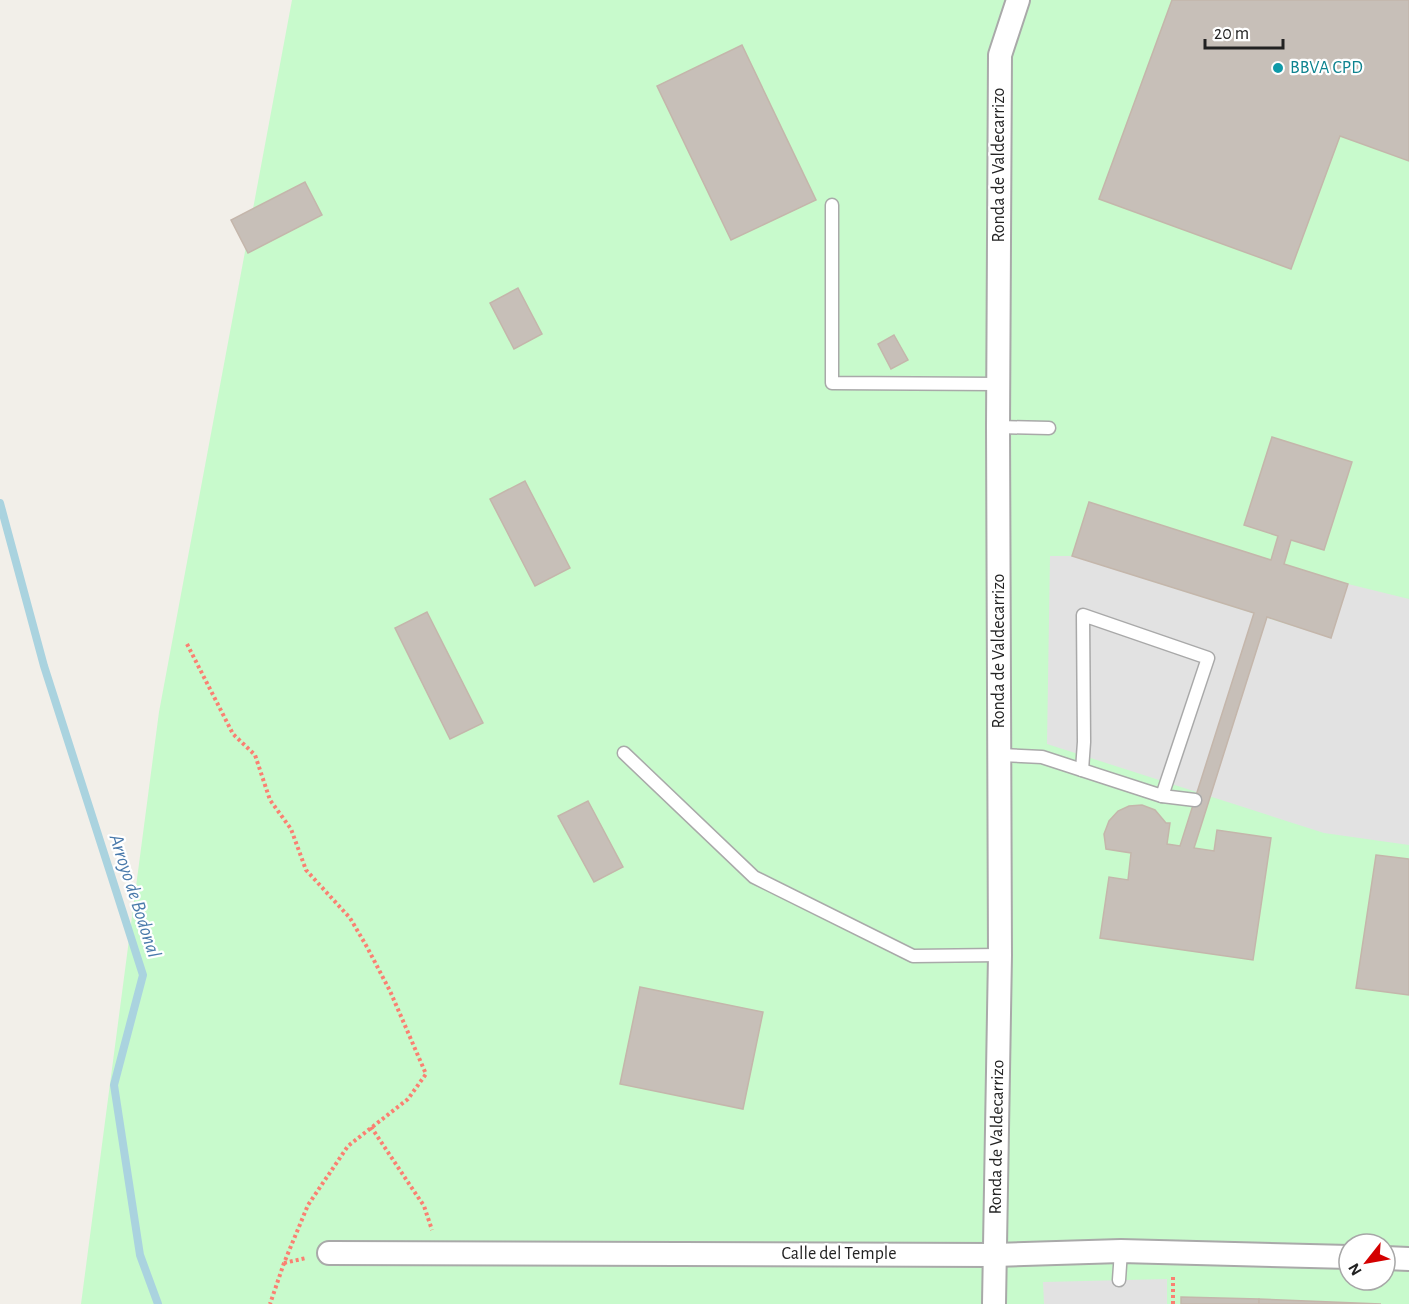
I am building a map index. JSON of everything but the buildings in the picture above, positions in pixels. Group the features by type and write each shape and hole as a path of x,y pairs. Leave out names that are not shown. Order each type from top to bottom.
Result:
{"street":[{"name":"Ronda de Valdecarrizo","path":"994,1304 1000,955 998,384 1000,56 1018,0"},
{"name":"Calle del Temple","path":"328,1253 995,1254 1121,1251 1337,1257"}],"lane":[{"path":"832,205 832,383 998,384"},
{"path":"998,426 1049,428"},
{"path":"1082,770 1084,742 1083,615 1208,658 1162,796"},
{"path":"624,753 754,877 913,956 1000,955"},
{"path":"1000,755 1042,757 1162,796 1195,800"},
{"path":"1119,1280 1121,1251"}],"path":[{"path":"188,644 233,734 255,755 270,800 291,829 306,870 350,918 367,947 390,992 426,1074 408,1099 348,1146 308,1205 270,1304"},
{"path":"371,1127 424,1206 440,1253"}],"green space":[{"path":"292,0 1409,0 1409,1304 81,1304 159,712"}],"shaded area":[{"path":"1050,556 1072,556 1331,638 1348,584 1409,599 1409,845 1324,833 1047,744"},
{"path":"1167,1279 1167,1304 1044,1304 1043,1282"}],"waterway":[{"name":"Arroyo de Bodonal","path":"0,503 44,666 143,975 114,1085 140,1255 158,1304"}],"place":[{"name":"BBVA CPD","path":"1278,68"}]}
